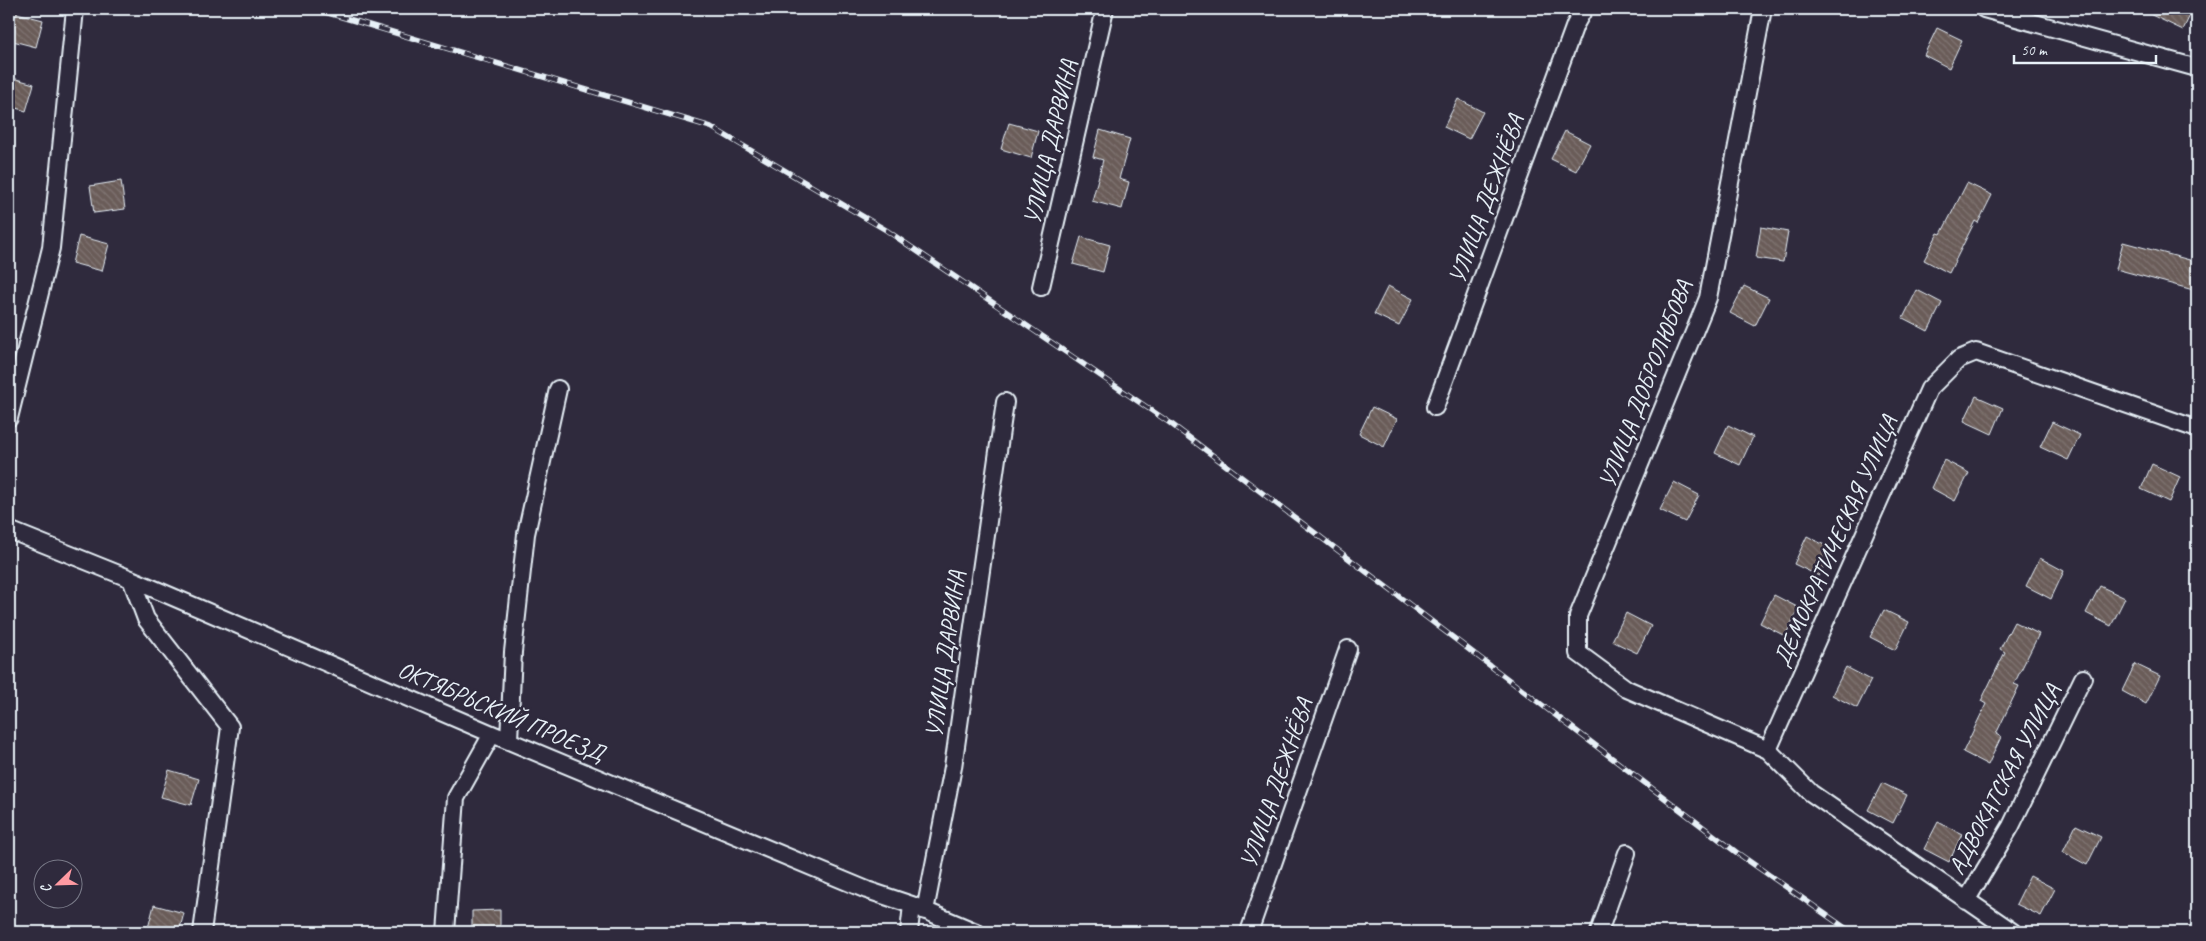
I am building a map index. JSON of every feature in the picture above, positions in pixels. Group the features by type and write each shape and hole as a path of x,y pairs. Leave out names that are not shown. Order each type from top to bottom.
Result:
{"street":[{"path":"9,418 51,248 75,9"},
{"name":"УЛИЦА ДАРВИНА","path":"1041,286 1105,9"},
{"name":"УЛИЦА ДЕЖНЁВА","path":"1435,407 1575,25 1584,9"},
{"name":"УЛИЦА ДОБРОЛЮБОВА","path":"1763,9 1708,298 1578,616 1578,653 1627,688 1768,750"},
{"path":"1984,9 2197,68"},
{"name":"ДЕМОКРАТИЧЕСКАЯ УЛИЦА","path":"1768,750 1929,389 1959,359 1976,352 2197,430"},
{"path":"509,740 513,652 526,534 545,438 558,389"},
{"name":"УЛИЦА ДАРВИНА","path":"909,932 918,908 953,767 1005,402"},
{"name":"ОКТЯБРЬСКИЙ ПРОЕЗД","path":"9,530 131,579 492,734 867,890 918,908 976,932"},
{"path":"131,579 146,619 230,727 202,932"},
{"name":"УЛИЦА ДЕЖНЁВА","path":"1250,932 1348,649"},
{"name":"АДВОКАТСКАЯ УЛИЦА","path":"1966,901 2011,826 2083,678"},
{"path":"446,932 456,798 492,734"},
{"path":"1768,750 1811,793 2013,932"},
{"path":"1599,932 1627,853"}],"building":[{"path":"2139,9 2193,9 2183,30"},
{"path":"13,12 43,20 36,47 9,40 9,27"},
{"path":"1937,28 1962,40 1949,68 1924,55"},
{"path":"9,77 34,84 26,111 9,106"},
{"path":"1458,99 1483,112 1469,139 1444,127"},
{"path":"1009,123 1038,131 1031,158 1001,149"},
{"path":"1100,130 1130,139 1119,179 1129,182 1122,209 1092,201 1103,160 1093,157"},
{"path":"1565,131 1590,144 1576,171 1551,159"},
{"path":"121,181 125,209 94,213 90,186"},
{"path":"1967,183 1992,195 1978,223 1975,221 1949,273 1924,260 1938,233 1941,234"},
{"path":"1761,227 1788,232 1783,262 1756,258"},
{"path":"79,236 109,244 102,271 72,263"},
{"path":"1081,237 1110,245 1103,272 1073,264"},
{"path":"2123,242 2197,262 2197,291 2116,269"},
{"path":"1388,286 1413,299 1399,326 1374,314"},
{"path":"1744,286 1769,298 1755,326 1730,313"},
{"path":"1917,290 1942,303 1928,331 1903,318"},
{"path":"1976,396 2003,408 1992,434 1964,421"},
{"path":"1372,407 1397,419 1384,447 1359,434"},
{"path":"2052,422 2080,435 2068,460 2040,447"},
{"path":"1728,425 1753,437 1740,465 1715,453"},
{"path":"1944,460 1969,473 1955,501 1931,488"},
{"path":"2152,464 2180,477 2169,502 2141,489"},
{"path":"1674,482 1699,495 1685,522 1660,510"},
{"path":"1807,536 1832,549 1819,576 1794,564"},
{"path":"2040,558 2064,571 2051,599 2026,586"},
{"path":"2100,586 2125,598 2111,626 2086,613"},
{"path":"1774,595 1799,608 1785,636 1760,623"},
{"path":"1884,610 1909,622 1895,650 1870,637"},
{"path":"1626,613 1651,626 1637,653 1612,641"},
{"path":"2014,622 2039,634 2014,684 2019,686 1996,734 2001,737 1988,765 1963,752 1986,704 1981,701 2005,652 2000,649"},
{"path":"2135,664 2160,676 2146,704 2122,691"},
{"path":"1846,667 1871,680 1857,708 1832,695"},
{"path":"169,770 199,779 191,805 161,797"},
{"path":"1882,783 1907,795 1893,823 1868,810"},
{"path":"1938,822 1962,834 1949,862 1924,849"},
{"path":"2076,825 2101,837 2087,865 2063,852"},
{"path":"2030,876 2055,889 2041,916 2016,904"},
{"path":"154,905 184,913 179,932 147,932"},
{"path":"500,910 500,932 472,932 472,911"}],"railway":[{"path":"315,9 711,127 886,230 1170,423 1736,852 1851,932"}]}
